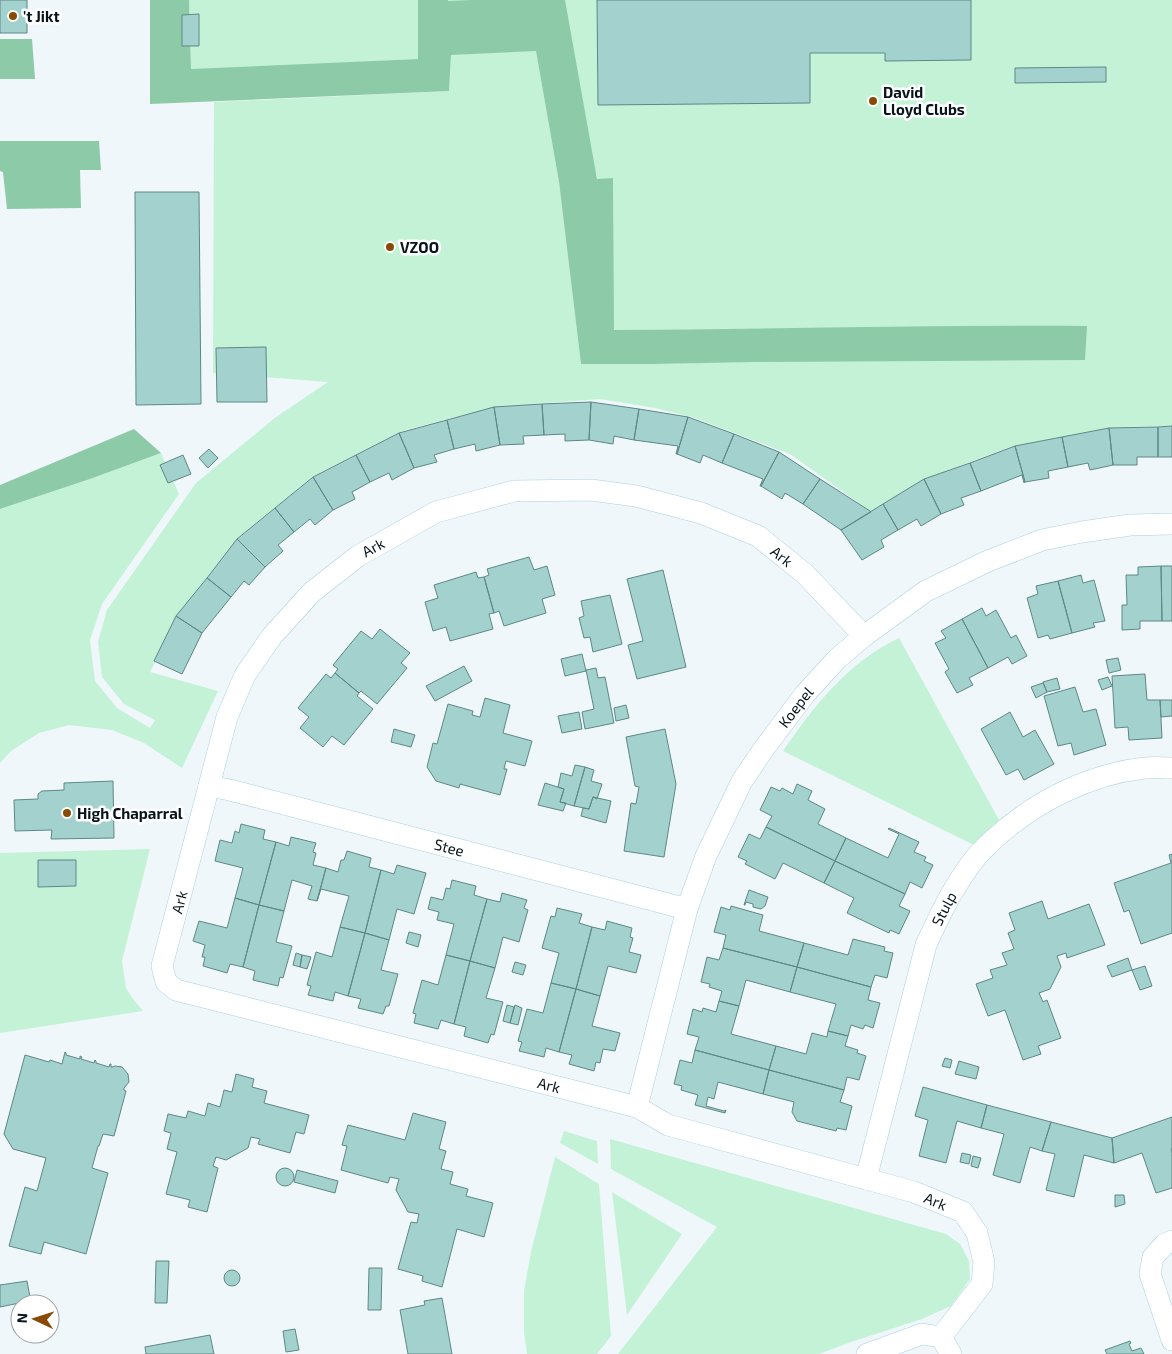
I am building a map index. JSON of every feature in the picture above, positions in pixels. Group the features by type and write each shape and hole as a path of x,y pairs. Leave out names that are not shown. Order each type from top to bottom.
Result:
{"street":[{"name":"Ark","path":"864,636 805,574 758,536 701,513 636,496 591,490 514,491 436,512 358,556 312,592 272,636 245,675 227,717 162,966 166,982 176,990 637,1107 668,1125 914,1192 963,1212 977,1234 984,1262 982,1284 946,1346"},
{"name":"Koepel","path":"637,1107 687,909 706,856 742,782 763,750 805,694 837,659 864,636 926,590 988,560 1042,540 1082,532 1130,525 1172,524"},
{"name":"Stulp","path":"866,1179 926,945 944,906 958,882 978,855 1005,829 1025,815 1044,803 1089,781 1117,773 1147,768 1172,768"},
{"name":"Stee","path":"210,786 687,909"},
{"path":"1172,1241 1165,1244 1153,1257 1150,1274 1172,1340"},
{"path":"867,1354 922,1334 946,1346"}],"green space":[{"path":"150,0 189,0 191,69 418,59 418,0 565,0 597,179 613,178 614,330 1087,326 1085,360 581,364 559,182 536,51 451,55 449,91 150,104"},
{"path":"189,0 418,0 418,59 191,70"},
{"path":"432,0 1172,0 1172,426 1116,427 1010,447 922,480 873,513 790,454 695,418 655,408 600,399 494,407 402,431 313,476 238,538 187,603 150,672 218,691 182,768 144,743 112,730 69,725 39,733 11,751 0,763 0,509 161,453 179,494 102,604 90,640 95,681 117,708 150,728 155,720 124,704 102,677 98,642 107,610 196,483 276,417 328,382 213,373 214,102 449,91 451,55 536,50 559,182 581,364 957,360 1078,361 601,354 600,186 546,14"},
{"path":"0,39 32,39 35,79 0,79"},
{"path":"0,141 99,141 101,170 80,170 81,208 7,209 3,172 0,171"},
{"path":"134,429 161,453 0,509 0,485"},
{"path":"899,638 999,820 974,845 783,751 820,702 848,672 864,659"},
{"path":"150,849 122,961 126,988 143,1011 0,1033 0,853"},
{"path":"564,1131 597,1141 598,1164 560,1143"},
{"path":"610,1139 946,1234 960,1244 969,1261 970,1279 951,1306 922,1319 819,1354 618,1354 717,1227 611,1169"},
{"path":"555,1157 599,1184 611,1336 597,1354 527,1354 524,1332 524,1291 531,1252"},
{"path":"612,1192 682,1234 627,1315"}],"building":[{"name":"'t Jikt","path":"0,0 27,0 27,33 0,33"},
{"path":"597,0 971,0 971,60 885,61 885,53 810,53 810,103 598,105"},
{"path":"199,14 199,46 182,46 182,15"},
{"path":"1106,67 1106,82 1015,83 1015,68"},
{"path":"135,192 199,192 201,404 136,405"},
{"path":"266,347 267,402 217,402 216,348"},
{"path":"591,402 589,440 565,441 565,434 544,435 542,404"},
{"path":"591,402 639,409 634,440 614,436 613,444 589,440"},
{"path":"542,404 544,435 523,436 524,444 500,445 494,407"},
{"path":"494,407 500,445 476,451 475,444 454,449 447,420"},
{"path":"639,409 688,417 677,454 678,446 634,440"},
{"path":"688,417 734,434 722,463 703,455 700,463 677,454"},
{"path":"447,420 454,449 434,455 437,462 414,468 399,433"},
{"path":"1172,426 1172,457 1158,457 1158,427"},
{"path":"1158,427 1158,457 1137,457 1137,465 1113,465 1109,428"},
{"path":"1109,428 1113,465 1090,470 1088,463 1068,467 1062,437"},
{"path":"399,433 414,468 392,480 389,473 370,482 356,455"},
{"path":"734,434 779,452 761,486 763,479 722,463"},
{"path":"1062,437 1068,467 1048,471 1049,478 1025,482 1015,446"},
{"path":"1015,446 1025,482 1022,475 981,491 970,463"},
{"path":"209,449 218,458 208,468 199,458"},
{"path":"779,452 820,479 803,504 785,493 782,499 761,486"},
{"path":"183,455 191,474 168,483 160,465"},
{"path":"356,455 370,482 352,492 355,499 333,510 313,477"},
{"path":"970,463 981,491 961,498 964,505 941,514 924,479"},
{"path":"313,477 333,510 315,525 310,519 294,532 275,508"},
{"path":"820,479 871,512 841,530 803,504"},
{"path":"924,479 941,514 921,526 917,519 898,530 883,504"},
{"path":"883,504 898,530 881,540 884,547 862,560 841,530"},
{"path":"275,508 294,532 278,545 283,551 265,567 237,539"},
{"path":"237,539 265,567 249,585 244,581 231,597 207,578"},
{"path":"529,557 534,570 547,566 555,595 542,599 546,613 504,626 499,611 494,613 484,577 489,575 487,569"},
{"path":"1161,566 1162,621 1140,621 1140,629 1122,630 1122,605 1127,605 1126,575 1138,575 1138,567"},
{"path":"1161,566 1172,566 1172,621 1162,621"},
{"path":"663,570 686,667 637,679 628,645 643,641 627,579"},
{"path":"476,572 478,578 484,577 494,613 489,614 493,629 450,641 446,627 433,631 425,602 438,598 434,585"},
{"path":"1081,575 1083,583 1094,580 1105,621 1093,623 1095,627 1072,633 1058,581"},
{"path":"207,578 231,597 202,633 176,616"},
{"path":"1058,581 1072,633 1050,639 1048,635 1038,638 1027,598 1038,594 1036,586"},
{"path":"610,595 622,644 593,652 590,637 584,638 579,618 584,616 581,601"},
{"path":"982,608 986,616 996,610 1011,638 1016,635 1027,656 1012,664 1008,657 988,668 962,619"},
{"path":"176,616 202,633 182,674 154,661"},
{"path":"962,619 988,668 969,678 973,685 957,693 945,672 949,669 935,643 946,638 941,631"},
{"path":"380,629 410,653 401,663 407,668 377,704 361,691 359,693 335,673 338,669 333,665 361,631 372,639"},
{"path":"582,654 586,671 565,676 561,659"},
{"path":"1118,658 1121,670 1109,673 1106,660"},
{"path":"464,666 472,681 435,701 426,686"},
{"path":"596,668 598,678 605,677 614,723 585,729 582,712 594,709 586,670"},
{"path":"335,673 359,693 357,696 373,709 344,745 332,736 323,747 300,728 309,717 298,708 326,674 331,678"},
{"path":"1145,674 1147,700 1160,700 1162,738 1129,740 1128,727 1115,728 1112,676"},
{"path":"1108,677 1112,686 1102,690 1098,680"},
{"path":"1057,678 1060,689 1047,692 1043,682"},
{"path":"1043,683 1047,692 1036,698 1031,687"},
{"path":"1075,687 1083,712 1096,709 1106,745 1074,755 1071,743 1058,746 1044,696"},
{"path":"485,698 510,705 503,733 532,741 525,766 506,761 504,769 507,769 500,795 460,784 459,788 436,781 427,767 433,743 437,744 448,704 473,711 472,715 480,717"},
{"path":"1160,700 1172,700 1172,716 1161,717"},
{"path":"626,705 629,718 616,721 614,708"},
{"path":"579,712 582,729 562,733 558,716"},
{"path":"1010,712 1023,737 1035,730 1054,764 1024,780 1018,769 1006,775 981,729"},
{"path":"394,729 415,735 411,747 391,742"},
{"path":"665,729 676,784 664,857 624,851 631,803 636,804 639,787 635,786 626,737"},
{"path":"575,765 585,767 574,806 560,802 564,789 558,787 561,773 572,776"},
{"path":"585,767 594,770 591,781 602,784 597,799 593,797 589,809 574,806"},
{"path":"113,781 114,838 51,839 52,830 15,831 14,800 38,799 38,794 42,791 64,790 64,783"},
{"path":"545,783 564,789 560,802 566,803 563,811 538,805"},
{"path":"797,784 812,791 808,800 825,809 818,824 846,838 835,861 766,827 772,816 760,810 771,787 780,791 782,788 793,794"},
{"path":"593,797 611,801 606,823 581,816 583,808 589,809"},
{"path":"241,824 265,830 263,839 276,842 259,905 235,898 243,868 215,861 220,840 232,843 235,831 239,833"},
{"path":"766,827 835,861 824,883 783,863 775,879 745,864 747,861 738,857 749,834 760,839"},
{"path":"889,828 919,842 914,852 926,857 924,861 933,865 922,888 910,882 905,894 835,861 846,838 888,858 899,834"},
{"path":"291,837 316,843 313,852 316,853 313,865 326,868 317,901 308,899 312,886 292,880 284,911 259,905 276,842 289,846"},
{"path":"347,851 371,858 369,867 381,870 365,933 340,927 349,896 321,889 317,901 326,868 338,872 341,860 344,860"},
{"path":"1172,854 1172,933 1141,944 1129,910 1124,912 1114,883 1171,863 1169,855"},
{"path":"38,860 76,860 76,886 38,887"},
{"path":"835,861 905,894 899,906 910,911 899,934 890,930 889,933 847,913 854,898 824,883"},
{"path":"397,865 426,873 414,914 397,909 389,940 365,933 381,870 394,874"},
{"path":"452,880 476,886 474,895 487,899 470,961 446,955 454,924 437,920 439,912 428,909 431,897 443,900 446,888 450,889"},
{"path":"749,890 768,897 765,906 761,909 753,907 753,904 746,902 744,905"},
{"path":"502,893 527,900 524,908 528,910 519,942 503,937 495,968 470,961 487,899 500,902"},
{"path":"235,898 259,905 243,967 230,964 227,973 203,966 205,957 202,957 205,945 193,941 199,921 227,928"},
{"path":"1042,901 1048,919 1089,904 1105,945 1067,958 1066,953 1057,956 1061,967 1050,989 1039,993 1043,1002 1047,1000 1061,1038 1038,1046 1041,1054 1023,1060 1005,1010 988,1016 976,984 993,978 990,970 1007,965 1002,953 1014,949 1008,933 1015,930 1009,913"},
{"path":"259,905 284,911 276,942 292,946 283,978 280,977 278,986 253,980 255,971 243,967"},
{"path":"731,906 763,915 759,931 804,943 797,967 723,948 726,935 714,932 721,907 730,910"},
{"path":"557,908 582,914 579,923 592,927 576,989 551,983 559,953 542,948 551,916 555,917"},
{"path":"607,921 632,928 630,937 633,938 629,952 641,955 636,973 608,966 600,996 576,989 592,927 605,930"},
{"path":"340,927 365,933 348,996 335,992 333,1001 308,995 311,986 307,985 316,952 332,957"},
{"path":"409,932 421,935 418,947 406,943"},
{"path":"365,933 389,940 381,970 398,974 389,1006 386,1006 383,1014 358,1008 361,999 348,996"},
{"path":"853,939 885,947 884,951 893,953 887,978 875,975 871,987 797,967 804,943 848,955"},
{"path":"723,948 797,967 790,992 746,980 739,1006 719,1001 722,991 709,987 710,984 701,982 707,957 719,960"},
{"path":"296,953 302,955 300,967 293,965"},
{"path":"302,955 311,957 307,969 300,967"},
{"path":"446,955 470,961 454,1024 441,1020 438,1029 414,1023 416,1014 413,1013 422,980 438,985"},
{"path":"1128,958 1132,970 1112,977 1107,966"},
{"path":"470,961 495,968 486,998 503,1002 494,1035 491,1034 488,1043 464,1036 466,1027 454,1024"},
{"path":"515,962 526,965 523,975 512,972"},
{"path":"1145,966 1152,986 1140,990 1132,970"},
{"path":"797,967 871,987 868,1000 880,1003 873,1028 865,1025 863,1029 851,1025 848,1036 828,1031 836,1004 790,992"},
{"path":"551,983 576,989 559,1052 546,1048 544,1057 519,1051 522,1042 518,1041 527,1009 543,1013"},
{"path":"576,989 600,996 592,1026 620,1033 615,1051 603,1049 600,1063 596,1062 594,1071 569,1064 572,1055 559,1052"},
{"path":"719,1001 739,1006 731,1034 776,1046 769,1070 695,1050 699,1037 687,1034 693,1009 702,1012 703,1008 716,1012"},
{"path":"507,1005 514,1007 510,1023 503,1021"},
{"path":"515,1005 522,1008 518,1025 510,1023"},
{"path":"828,1031 848,1036 845,1046 858,1050 857,1053 866,1056 859,1080 847,1077 844,1090 769,1070 776,1046 806,1054 812,1033 827,1037"},
{"path":"695,1050 769,1070 763,1094 718,1082 714,1099 708,1097 706,1106 726,1110 725,1113 695,1105 698,1095 681,1090 682,1086 674,1084 680,1060 692,1063"},
{"path":"65,1052 66,1055 80,1059 80,1056 82,1057 81,1059 94,1063 95,1060 96,1063 109,1067 111,1064 111,1067 122,1067 128,1074 129,1082 124,1088 126,1091 114,1136 103,1134 92,1168 108,1173 86,1254 44,1242 41,1254 9,1246 25,1187 37,1191 46,1158 13,1149 4,1134 25,1055 62,1064"},
{"path":"945,1058 952,1060 950,1068 942,1066"},
{"path":"959,1061 979,1067 976,1079 955,1074"},
{"path":"769,1070 844,1090 840,1102 852,1106 846,1130 837,1128 836,1131 797,1121 792,1112 794,1102 763,1094"},
{"path":"236,1074 254,1079 252,1087 267,1091 264,1103 309,1115 304,1134 296,1132 290,1153 258,1144 260,1139 251,1137 248,1148 226,1160 216,1157 213,1166 218,1168 207,1212 188,1207 190,1200 166,1194 177,1152 167,1149 171,1133 164,1131 168,1114 186,1118 188,1111 205,1116 208,1103 220,1107 224,1090 232,1092"},
{"path":"923,1087 987,1105 981,1128 957,1121 946,1163 919,1156 928,1120 915,1116"},
{"path":"987,1105 1051,1122 1042,1151 1030,1147 1020,1183 993,1175 1004,1134 981,1128"},
{"path":"413,1113 446,1122 439,1149 446,1151 441,1169 453,1172 450,1184 468,1189 466,1196 493,1203 484,1237 457,1229 442,1287 422,1281 423,1276 398,1269 411,1222 417,1223 419,1214 408,1212 396,1190 399,1179 390,1177 388,1183 341,1170 347,1146 342,1145 348,1125 405,1140"},
{"path":"1172,1117 1172,1188 1156,1193 1142,1153 1114,1163 1112,1138"},
{"path":"1051,1122 1112,1138 1114,1163 1084,1155 1074,1197 1046,1190 1055,1154 1042,1151"},
{"path":"962,1153 971,1155 969,1164 960,1162"},
{"path":"973,1156 981,1158 978,1168 971,1166"},
{"path":"281,1168 289,1168 294,1173 292,1184 281,1186 276,1181 276,1173"},
{"path":"297,1170 338,1181 335,1193 294,1182"},
{"path":"1115,1195 1124,1195 1125,1204 1115,1207"},
{"path":"156,1261 169,1261 167,1303 155,1303"},
{"path":"369,1268 382,1268 381,1310 368,1310"},
{"path":"232,1270 240,1278 232,1286 224,1278"},
{"path":"27,1281 29,1294 10,1294 10,1305 0,1307 0,1285"},
{"path":"442,1298 452,1354 408,1354 400,1310 425,1305 424,1301"},
{"path":"295,1329 299,1350 286,1352 283,1331"},
{"path":"210,1335 214,1354 146,1354 145,1347"},
{"path":"1130,1341 1131,1343 1129,1344 1132,1351 1141,1348 1144,1354 1107,1354 1105,1350"}],"place":[{"name":"'t Jikt","path":"13,16"},
{"name":"David Lloyd Clubs","path":"873,101"},
{"name":"VZOO","path":"390,247"},
{"name":"High Chaparral","path":"67,813"}]}
